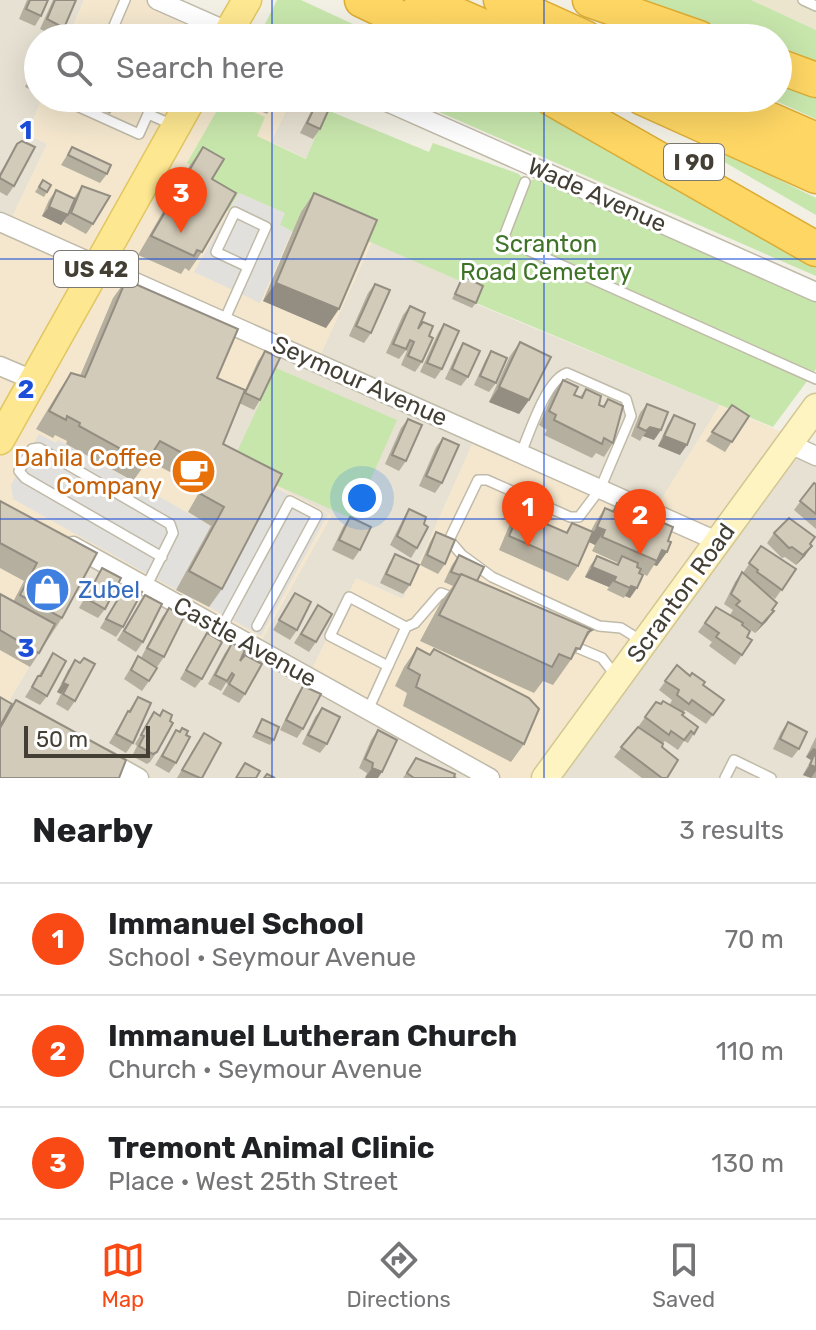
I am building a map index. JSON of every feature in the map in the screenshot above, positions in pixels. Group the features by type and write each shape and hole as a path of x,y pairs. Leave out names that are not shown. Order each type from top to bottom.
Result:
{"highway":[{"path":"362,0 413,24"},
{"path":"422,0 477,24"},
{"path":"501,0 554,24"},
{"path":"590,0 659,24"},
{"path":"792,71 816,80"},
{"path":"576,112 816,249"},
{"name":"I 90","path":"596,112 721,176 816,232"},
{"path":"674,112 816,176"},
{"path":"752,112 816,140"}],"main road":[{"path":"237,24 247,0"},
{"name":"US 42","path":"0,440 184,112"}],"street":[{"path":"157,0 207,24"},
{"name":"Wade Avenue","path":"410,112 816,292"},
{"name":"Seymour Avenue","path":"0,222 719,542"},
{"path":"0,366 33,380"},
{"name":"Scranton Road","path":"545,778 816,407"},
{"path":"790,444 816,456"},
{"name":"Castle Avenue","path":"53,536 490,778"},
{"path":"86,748 138,778"}],"lane":[{"path":"115,24 125,0"},
{"path":"803,0 816,6"},
{"path":"90,112 139,134 148,114 176,126"},
{"path":"525,182 503,239 816,379"},
{"path":"224,321 266,227 235,212 216,252 248,267"},
{"path":"521,453 549,389 559,375 567,373 626,399 631,416 600,489 579,517 570,517 487,480 478,480 449,540 462,555 492,577 599,626 621,628 645,643"},
{"path":"146,587 162,557 173,533 170,524 39,448 32,449 19,471 25,478 162,557"},
{"path":"221,629 290,501 317,515 257,626"},
{"path":"368,710 406,627 415,623 441,593 470,605"},
{"path":"388,666 330,636 349,597 406,627"},
{"path":"558,640 602,658 618,679"},
{"path":"725,778 734,760 771,778"}],"shaded area":[{"path":"0,0 84,0 74,24 24,24 24,112 36,112 27,134 47,144 8,226 0,222"},
{"path":"84,0 157,0 211,24 74,24"},
{"path":"751,0 816,0 816,30"},
{"path":"36,112 285,112 248,188 372,242 317,362 270,342 216,454 332,515 257,649 93,558 8,703 139,778 0,778 0,223 8,225 47,144 27,134"},
{"path":"285,112 326,112 307,159 271,142"},
{"path":"239,193 285,213 280,225 292,231 260,303 194,272"},
{"path":"372,242 481,290 476,304 720,405 654,513 477,434 403,599 356,578 490,778 139,778 8,703 93,557 216,455 270,341 317,362"},
{"path":"720,405 795,438 545,778 490,778 308,677 356,578 403,599 477,433 653,512"},
{"path":"39,434 56,443 58,440 66,444 211,526 176,590 13,499 11,485"},
{"path":"790,444 816,456 816,778 545,778"},
{"path":"272,486 328,514 261,636 209,607"}],"green space":[{"path":"277,0 301,0 353,24 265,24"},
{"path":"590,0 751,0 816,30 816,80 792,71 792,24 659,24"},
{"path":"792,88 816,96 816,119 792,108"},
{"name":"Scranton Road Cemetery","path":"216,112 254,112 265,117 257,136 306,159 326,112 429,152 433,143 519,174 525,182 539,178 816,302 816,369 773,427 476,303 481,290 301,212 293,232 279,225 284,213 239,193 228,211 201,194 211,177 187,163"},
{"path":"439,112 539,112 642,162 816,268 816,276"},
{"path":"715,148 816,198 816,215 714,156"},
{"path":"276,368 397,420 353,519 231,465"}],"building":[{"path":"30,0 48,0 41,16 26,9"},
{"path":"55,0 76,0 66,24 47,19"},
{"path":"312,112 328,112 320,129 307,123"},
{"path":"22,141 35,147 14,186 0,176 17,144"},
{"path":"72,147 111,165 107,174 68,155"},
{"path":"203,147 224,159 212,179 236,193 202,252 197,250 194,256 151,236"},
{"path":"43,180 51,185 47,192 39,187"},
{"path":"82,186 110,196 93,224 71,213"},
{"path":"56,190 75,199 68,215 49,207"},
{"path":"314,193 377,220 339,309 276,283"},
{"path":"463,276 483,286 476,303 455,294"},
{"path":"126,280 238,329 217,378 245,390 223,444 282,474 222,589 189,571 224,507 201,494 214,470 160,441 146,463 79,426 80,423 67,416 66,420 49,411 71,373 85,377"},
{"path":"375,284 390,290 371,333 356,326"},
{"path":"410,306 425,313 418,329 423,322 433,326 429,336 433,338 422,362 408,356 414,342 410,340 406,349 393,344"},
{"path":"444,324 459,331 442,369 427,363"},
{"path":"520,342 551,357 529,400 499,387"},
{"path":"463,343 480,351 468,377 452,369"},
{"path":"265,351 280,358 260,400 245,393"},
{"path":"491,351 507,358 496,383 480,376"},
{"path":"563,380 578,387 574,395 582,398 586,389 601,396 599,405 604,407 608,399 623,406 613,443 604,438 602,444 554,420 556,415 549,411"},
{"path":"647,404 668,412 661,430 650,427 646,431 638,427"},
{"path":"732,405 749,416 732,442 712,432"},
{"path":"674,415 695,424 687,445 664,436"},
{"path":"408,419 422,425 406,461 392,455"},
{"path":"443,438 459,445 442,483 426,476"},
{"path":"816,484 816,514 800,501"},
{"path":"0,501 97,553 62,618 20,595 37,563 0,543"},
{"path":"617,503 673,527 667,552 662,550 657,561 602,537 605,530 597,527 605,508 614,512"},
{"path":"409,509 426,517 424,524 428,527 417,548 397,536"},
{"path":"519,512 567,533 572,523 593,532 578,566 509,536"},
{"path":"350,517 371,527 360,550 339,540"},
{"path":"789,518 815,537 810,544 812,546 803,555 789,548 774,533"},
{"path":"436,532 455,540 445,564 427,555"},
{"path":"761,546 796,569 782,590 749,563"},
{"path":"395,554 419,565 410,585 386,574"},
{"path":"459,555 484,567 477,581 451,572"},
{"path":"597,556 618,565 622,556 638,563 639,573 643,575 637,588 614,581 616,577 592,567"},
{"path":"102,568 121,578 105,609 86,598"},
{"path":"742,572 777,603 762,624 736,605 740,601 731,594"},
{"path":"461,574 592,630 580,649 576,648 571,659 559,654 552,667 439,615"},
{"path":"127,584 142,592 123,627 106,619"},
{"path":"295,593 311,602 297,630 279,620"},
{"path":"0,594 55,624 39,653 0,630"},
{"path":"145,595 162,604 143,642 124,631"},
{"path":"318,605 332,614 316,642 301,634"},
{"path":"716,607 743,623 750,631 747,637 752,640 742,655 716,637 719,633 705,623"},
{"path":"169,608 184,617 164,657 147,648"},
{"path":"207,633 222,642 202,679 186,670"},
{"path":"232,643 245,650 240,661 245,655 262,664 245,694 229,684 234,675 232,673 227,681 215,675"},
{"path":"417,648 430,655 434,649 529,698 539,709 524,744 416,687 420,675 408,668"},
{"path":"53,653 66,661 47,696 32,687"},
{"path":"138,656 157,668 149,681 131,670"},
{"path":"84,658 95,664 75,701 63,694 68,685 63,683 75,660 80,663"},
{"path":"677,665 690,676 692,673 705,682 703,685 724,700 713,715 692,700 689,704 677,695 679,690 665,681"},
{"path":"303,686 321,694 303,729 286,720"},
{"path":"0,697 12,704 0,726"},
{"path":"138,697 151,703 133,743 116,734"},
{"path":"16,700 126,760 119,778 0,778 0,728"},
{"path":"663,701 684,713 682,715 698,727 694,734 691,731 684,740 671,731 669,735 645,717 656,702 661,704"},
{"path":"322,708 340,717 327,744 308,735"},
{"path":"163,710 172,715 170,721 173,723 153,754 139,746 144,736 141,735 154,712 160,716"},
{"path":"262,719 279,727 274,740 256,732"},
{"path":"788,722 807,732 799,749 780,739"},
{"path":"638,727 663,744 662,747 678,760 667,778 662,778 621,747"},
{"path":"182,728 188,731 186,735 190,737 176,763 162,756 176,730 180,732"},
{"path":"378,730 397,740 382,772 372,768 373,763 365,759"},
{"path":"204,733 221,743 200,778 182,770"},
{"path":"816,756 816,767 810,765"},
{"path":"416,758 455,774 456,778 414,778 407,773"},
{"path":"245,763 260,771 256,778 236,778"}],"place":[{"name":"Tremont Animal Clinic","path":"181,233"},
{"name":"Dahila Coffee Company","path":"193,472"},
{"name":"Immanuel School","path":"528,547"},
{"name":"Immanuel Lutheran Church","path":"640,555"},
{"name":"Zubel","path":"47,590"}]}
